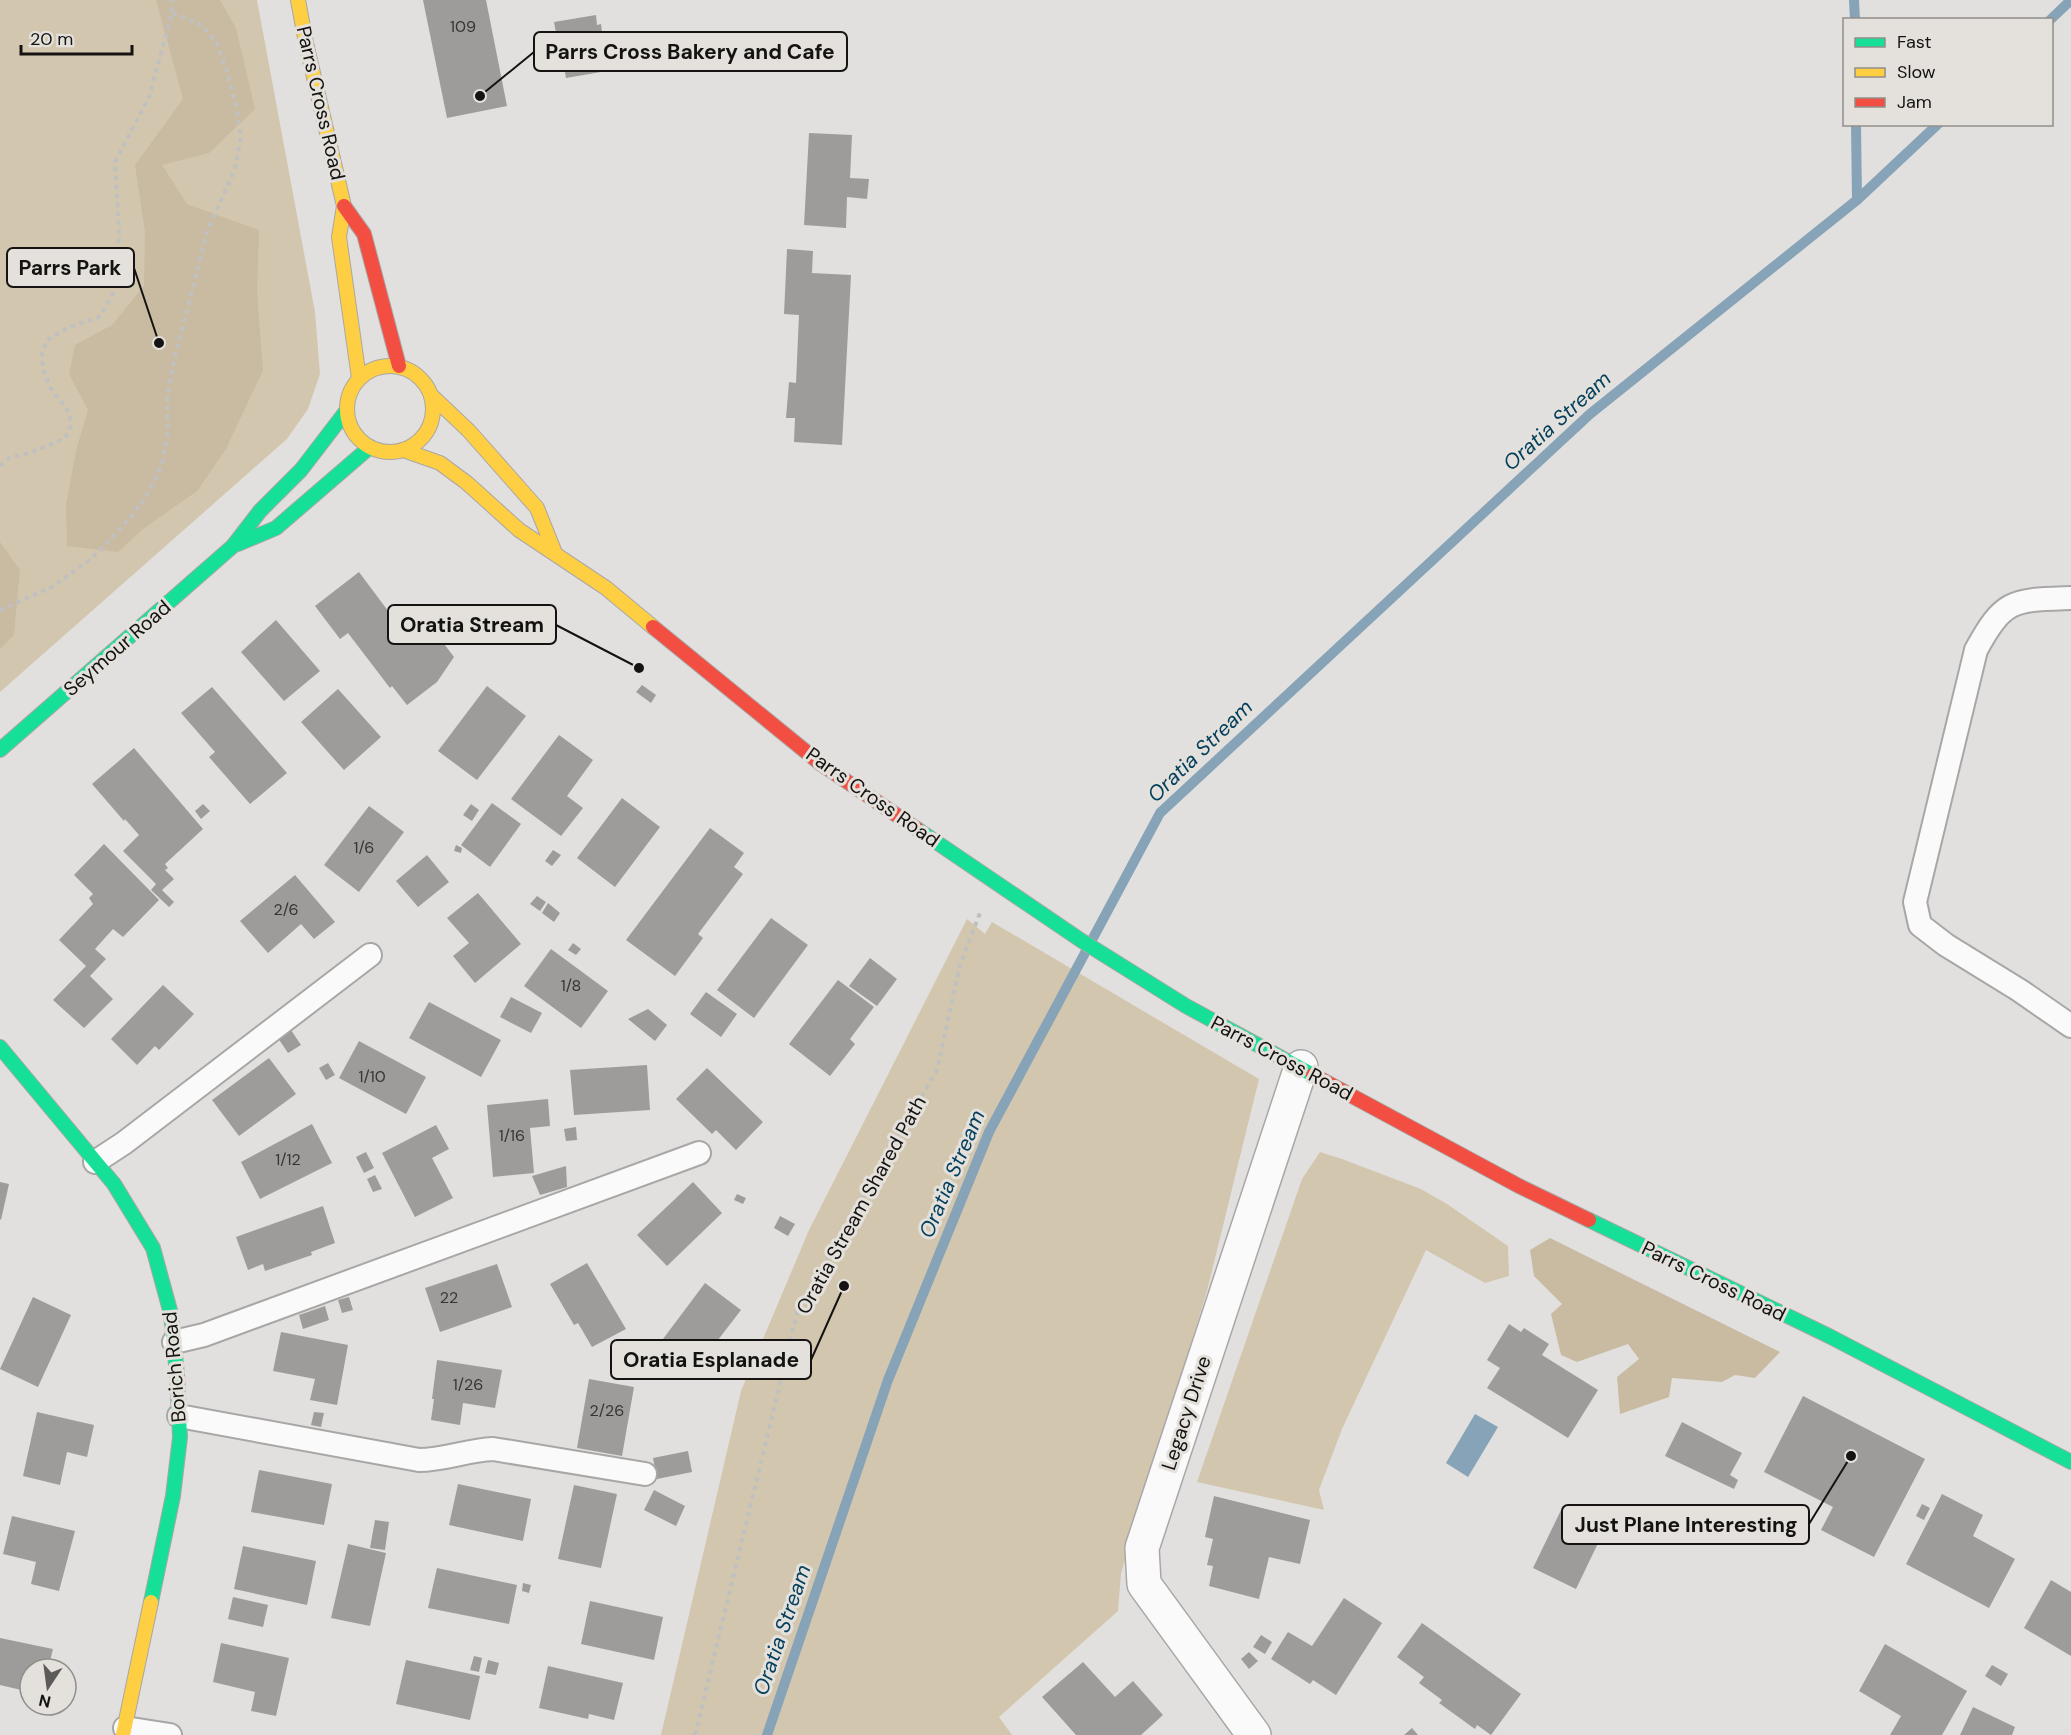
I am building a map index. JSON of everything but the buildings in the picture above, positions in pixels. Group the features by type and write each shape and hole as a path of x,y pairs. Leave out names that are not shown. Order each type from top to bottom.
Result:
{"main road":[{"name":"Parrs Cross Road","path":"298,0 344,206 339,237 360,378"},
{"name":"Parrs Cross Road","path":"344,206 364,234 399,366"},
{"path":"431,394 432,420 426,433 416,443 403,450 389,452 370,447 354,432 346,410 349,395 360,378 372,369 399,366 413,372 537,508 555,553"},
{"name":"Seymour Road","path":"0,750 233,546 260,511 301,470 346,410"},
{"name":"Seymour Road","path":"233,546 276,528 370,447"},
{"name":"Parrs Cross Road","path":"403,450 440,463 467,483 519,530 606,588 821,764 1082,941 1186,1006 1519,1186 2067,1454"},
{"name":"Borich Road","path":"0,1047 114,1184 153,1248 171,1314 180,1437 173,1496 124,1731"}],"street":[{"name":"Legacy Drive","path":"1254,1735 1144,1584 1142,1548 1301,1067"}],"lane":[{"path":"2071,598 2031,599 2007,607 1990,623 1976,650 1915,902 1920,925 1946,945 2019,990 2071,1026"},
{"path":"95,1162 133,1136 370,955"},
{"path":"174,1342 204,1335 699,1153"},
{"path":"179,1416 419,1460 493,1449 645,1474"},
{"path":"124,1731 170,1735"}],"path":[{"path":"0,466 9,458 57,442 66,436 71,426 66,407 51,388 44,370 42,353 47,340 67,328 99,317 114,292 119,233 115,162 149,97 172,13 171,0"},
{"path":"0,610 54,586 92,558 144,500 162,465 168,430 166,402 172,369 208,229 235,169 240,137 237,110 217,44 202,25 172,13"},
{"name":"Oratia Stream Shared Path","path":"695,1735 798,1310 937,1070 960,965 976,924"}],"shaded area":[{"path":"0,0 257,0 315,312 320,374 308,409 287,439 0,692"},
{"path":"156,0 220,0 236,28 255,109 209,153 162,165 187,204 259,230 257,292 263,370 226,449 197,491 143,529 118,552 67,546 66,504 77,447 88,410 69,374 75,345 112,325 144,286 145,232 135,165 183,99"},
{"path":"0,542 20,570 14,635 0,649"},
{"path":"967,919 985,934 992,922 1259,1079 1207,1291 1121,1573 1118,1611 999,1717 1012,1735 661,1735 741,1391 809,1230"},
{"path":"1320,1152 1421,1189 1447,1204 1508,1246 1509,1276 1485,1283 1426,1250 1342,1429 1319,1490 1324,1510 1197,1482 1302,1179"},
{"path":"1550,1238 1780,1352 1755,1378 1735,1375 1722,1382 1672,1378 1669,1397 1620,1414 1617,1377 1639,1359 1628,1344 1577,1362 1561,1355 1551,1314 1562,1304 1534,1276 1530,1250"}],"water":[{"path":"1475,1414 1498,1427 1468,1477 1446,1463"}],"waterway":[{"path":"1854,0 1855,18"},
{"name":"Oratia Stream","path":"2052,18 2071,0"},
{"path":"1856,126 1857,200"},
{"name":"Oratia Stream","path":"767,1735 888,1380 989,1132 1160,813 1590,414 1857,200 1936,126"}],"traffic: fast":[{"path":"0,750 233,546 260,511 301,470 347,410"},
{"path":"238,544 276,528 370,447"},
{"path":"917,829 1082,941 1186,1006 1313,1075"},
{"path":"0,1047 114,1184 153,1248 171,1314 180,1437 173,1496 151,1602"},
{"path":"1589,1220 1829,1336 2071,1462"}],"traffic: slow":[{"path":"298,0 344,206 339,237 359,378"},
{"path":"390,366 406,370 420,379 429,393 433,409 429,425 420,439 406,448 390,452 374,448 360,439 351,425 347,409 351,393 360,379 374,370 390,366"},
{"path":"431,395 469,431 537,508 555,553"},
{"path":"403,450 440,463 467,483 519,530 606,588 653,627"},
{"path":"123,1735 151,1602"}],"traffic: jam":[{"path":"344,206 364,234 399,366"},
{"path":"653,627 821,764 917,829"},
{"path":"1313,1075 1519,1186 1589,1220"}],"place":[{"name":"Parrs Cross Bakery and Cafe","path":"480,96"},
{"name":"Parrs Park","path":"159,343"},
{"name":"Oratia Stream","path":"639,668"},
{"name":"Oratia Esplanade","path":"844,1286"},
{"name":"Just Plane Interesting","path":"1851,1456"}]}
